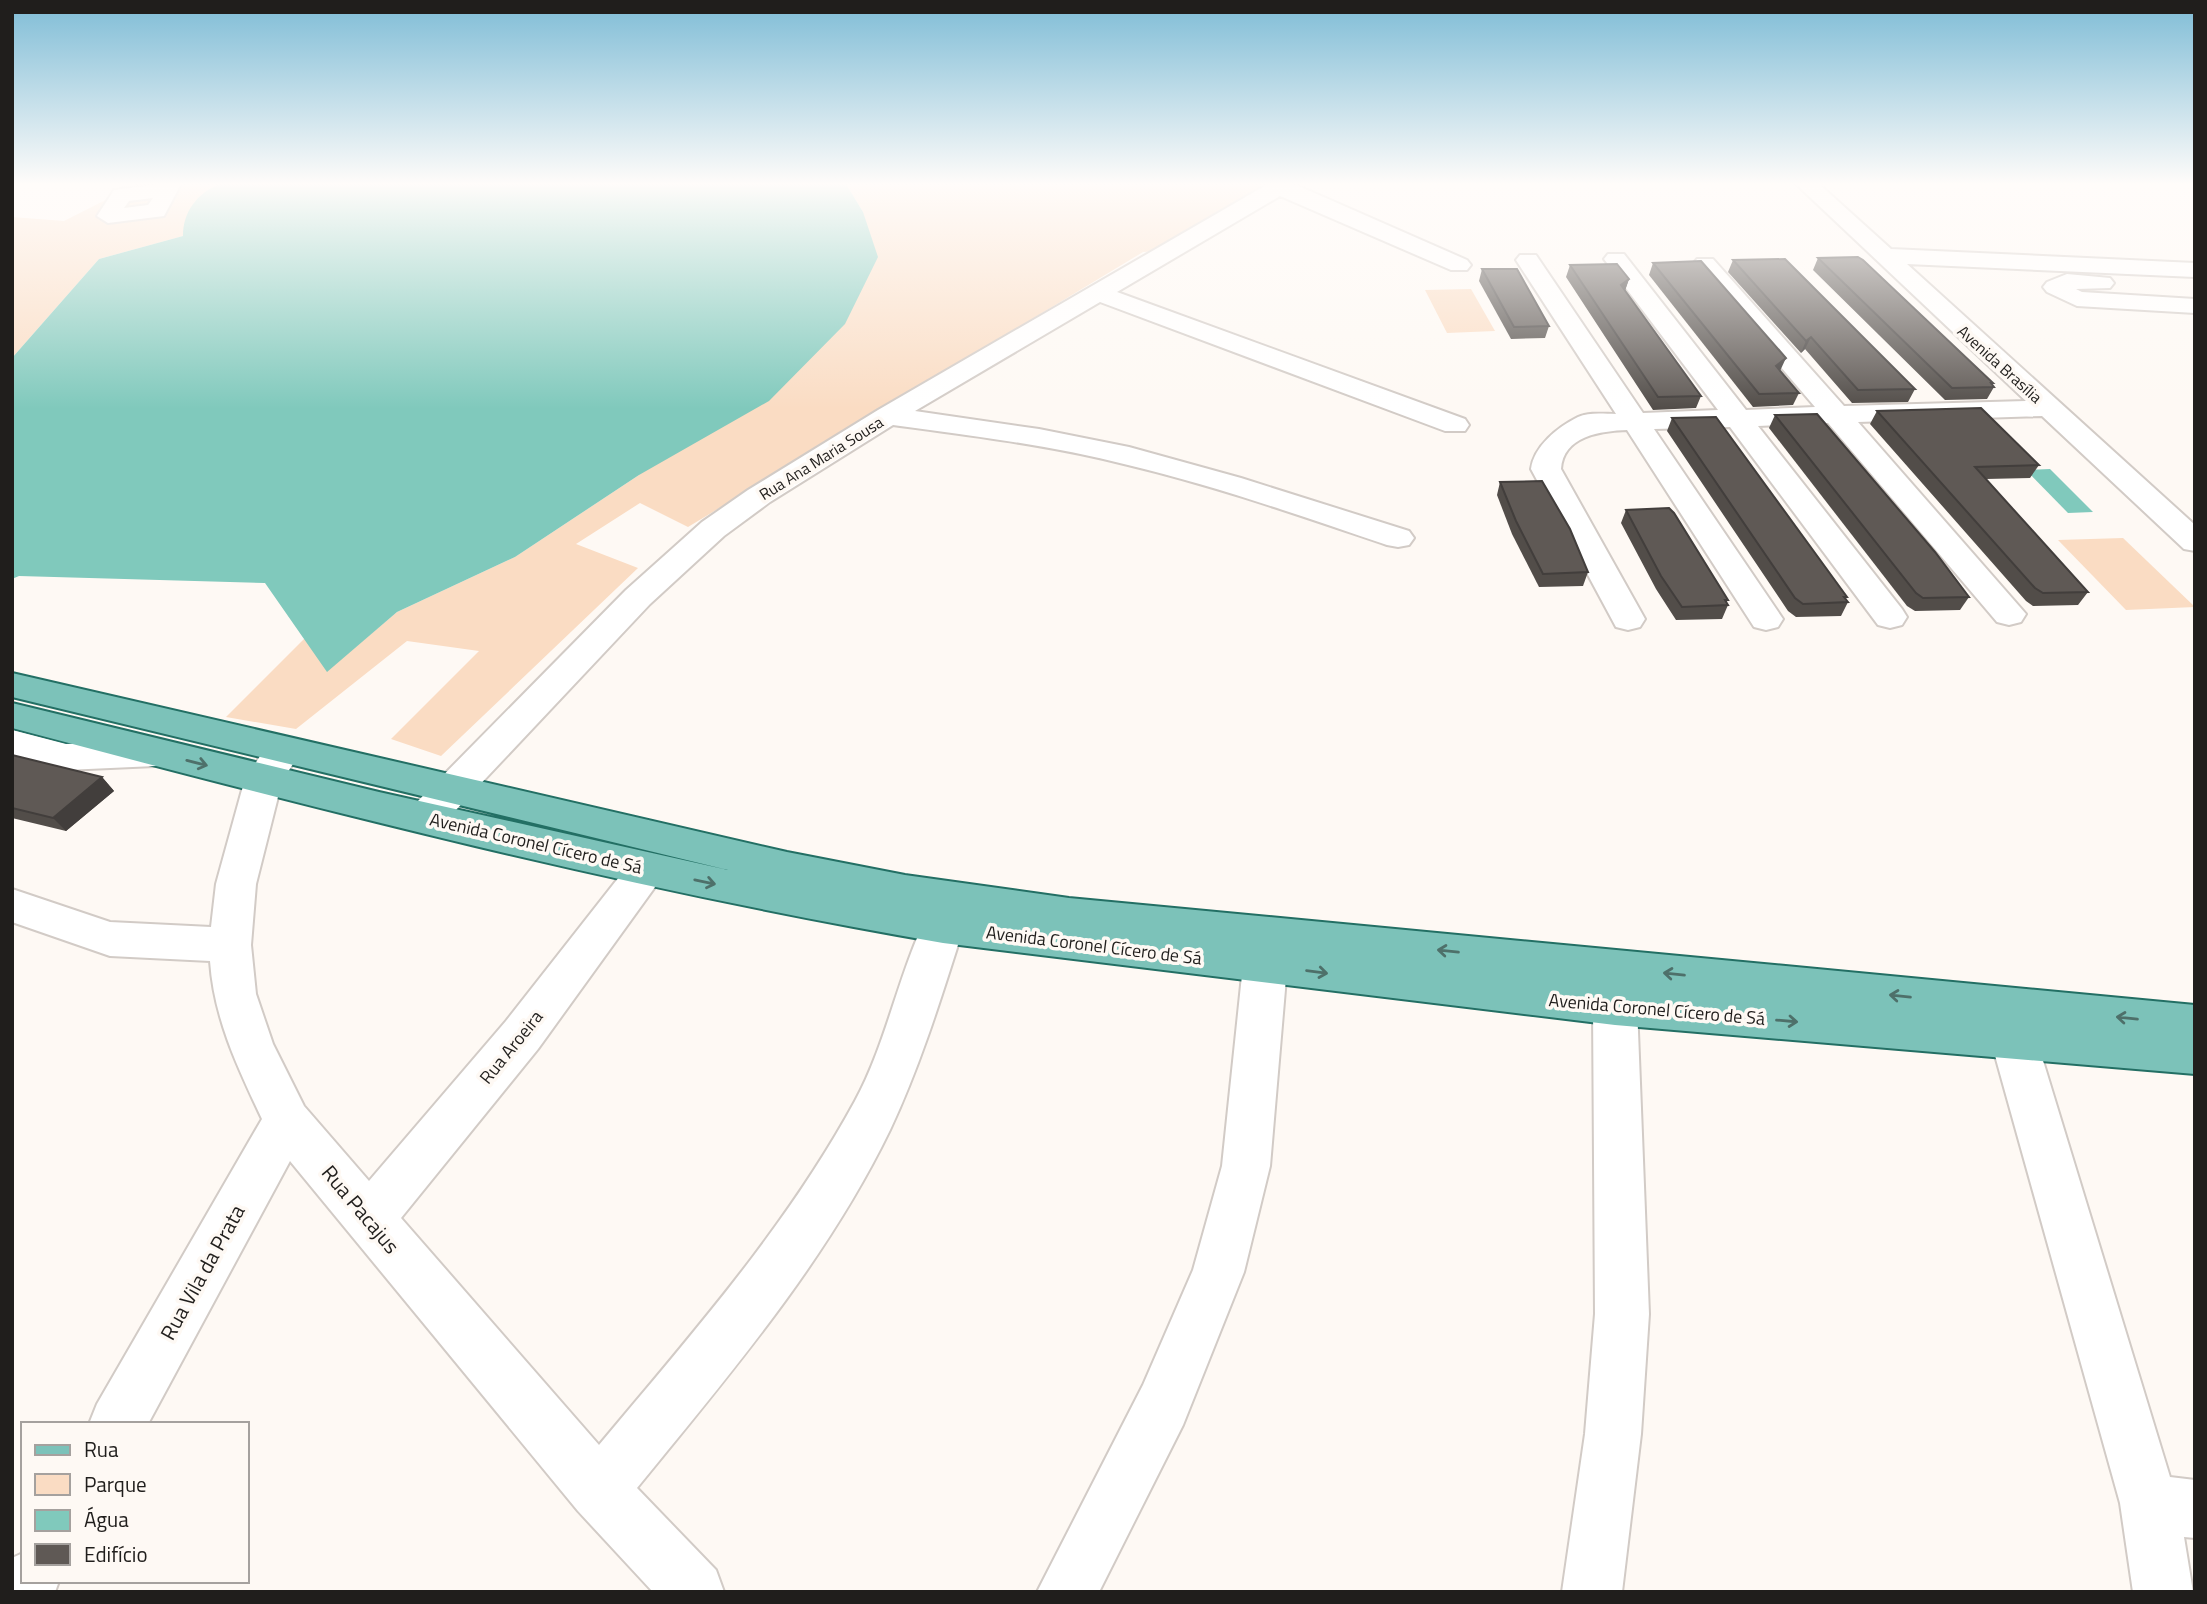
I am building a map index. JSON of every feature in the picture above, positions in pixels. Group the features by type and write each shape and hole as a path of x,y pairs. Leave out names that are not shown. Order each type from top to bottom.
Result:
{"main road":[{"name":"Avenida Coronel Cícero de Sá","path":"12,685 274,764 439,803 905,891 1069,915 2195,1024"},
{"name":"Avenida Coronel Cícero de Sá","path":"12,715 155,753 274,764"},
{"name":"Avenida Coronel Cícero de Sá","path":"439,803 648,869 838,909 943,926 1615,1006 2195,1054"}],"street":[{"name":"Rua Ana Maria Sousa","path":"439,803 638,597 702,538 759,496 888,416 1160,259"},
{"path":"1444,259 1458,265"},
{"path":"1616,259 1889,617"},
{"name":"Avenida Brasília","path":"1885,259 2195,542"},
{"path":"1946,259 2195,270"},
{"path":"1528,260 1766,619"},
{"path":"1705,264 2009,614"},
{"path":"2195,287 2067,281 2055,287 2077,299 2195,306"},
{"path":"1101,294 1455,425"},
{"path":"1628,619 1546,469 1545,459 1549,452 1588,423 1633,419 1835,414 1926,401 2048,408"},
{"path":"888,416 1023,435 1128,456 1262,493 1398,538"},
{"path":"12,743 66,757 155,753"},
{"name":"Rua Pacajus","path":"274,764 236,884 230,944 234,994 251,1047 287,1121 599,1490 694,1592"},
{"name":"Rua Aroeira","path":"369,1219 522,1035 648,869"},
{"path":"12,905 110,939 230,944"},
{"path":"599,1490 752,1302 819,1204 872,1115 912,1019 943,926"},
{"path":"1067,1592 1163,1405 1218,1272 1247,1166 1265,966"},
{"path":"1592,1592 1613,1434 1622,1314 1615,1006"},
{"path":"2014,1041 2172,1506 2163,1592"},
{"name":"Rua Vila da Prata","path":"118,1422 287,1121"}],"green space":[{"path":"12,259 100,259 99,259 12,358"},
{"path":"823,259 1132,259 688,527 640,503 576,544 638,568 441,756 391,739 479,651 407,641 296,729 226,717 306,637 327,671 397,612 515,557 639,475"},
{"path":"1471,289 1495,331 1447,333 1425,290"},
{"path":"2123,538 2195,607 2126,610 2058,540"}],"water":[{"path":"99,259 877,259 845,324 769,401 639,475 515,557 397,612 327,672 265,583 19,576 12,579 12,358"},
{"path":"2050,469 2093,512 2068,513 2026,470"}],"building":[{"path":"1785,259 1915,389 1858,390 1811,337 1806,341 1733,260"},
{"path":"1819,259 1863,260 1993,383 1994,387 1952,388"},
{"path":"1701,261 1786,358 1776,366 1799,393 1759,394 1653,263"},
{"path":"1617,264 1629,279 1621,285 1701,396 1658,397 1570,265"},
{"path":"1482,269 1517,269 1549,326 1514,327"},
{"path":"1981,408 2039,465 1975,467 2088,592 2043,593 2035,588 1877,411"},
{"path":"1817,414 1935,552 1969,597 1923,598 1916,593 1775,415"},
{"path":"1716,417 1848,602 1803,604 1795,598 1672,418"},
{"path":"1542,481 1570,529 1588,572 1543,574 1500,482"},
{"path":"1669,508 1728,600 1725,600 1728,605 1682,607 1661,576 1626,510"},
{"path":"12,755 102,777 53,818 12,808"}]}
